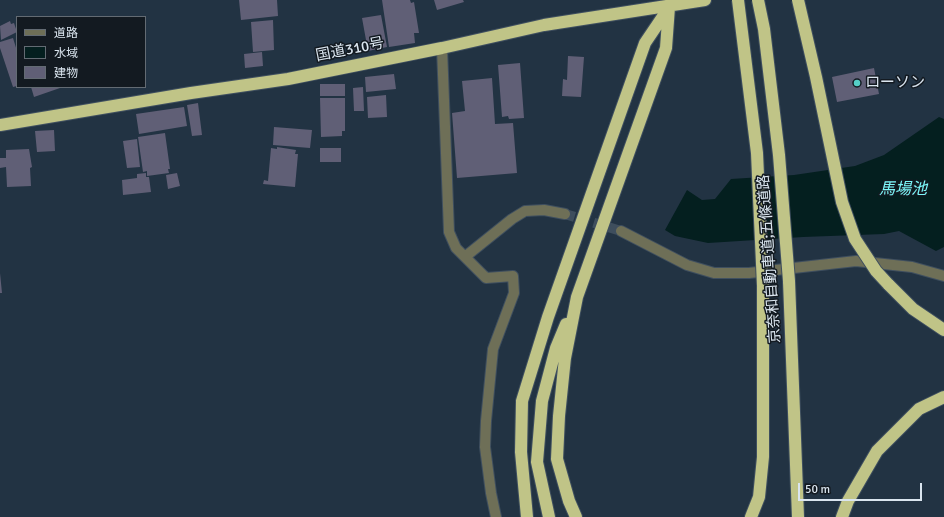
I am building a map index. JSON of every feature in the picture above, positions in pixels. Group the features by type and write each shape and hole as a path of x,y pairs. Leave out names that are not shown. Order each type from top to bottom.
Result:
{"highway":[{"name":"国道310号","path":"0,125 191,93 288,79 442,48 544,25 670,3 705,0"},
{"path":"738,0 757,153 763,286 763,457 760,497 751,517"},
{"name":"京奈和自動車道;五條道路","path":"758,0 764,29 779,155 789,281 798,517"},
{"path":"798,0 842,202 855,239 876,271 888,284 913,309 944,330"},
{"path":"549,517 537,462 542,401 556,348 577,297 666,48 670,3"},
{"path":"527,517 521,452 522,401 548,317 645,44 670,3"},
{"path":"576,517 569,501 557,459 559,416 565,358 577,297"},
{"path":"842,517 848,501 877,451 919,409 944,397"}],"street":[{"path":"442,48 449,232 456,248 466,256 486,278 513,276 514,293 494,349 486,421 485,447 491,493 496,517"},
{"path":"466,256 512,219 525,211 544,210 565,214"},
{"path":"621,231 687,264 714,273 748,273 856,261 912,267 944,276"}],"water":[{"name":"馬場池","path":"939,117 944,119 944,247 936,251 899,231 884,234 708,243 675,236 665,230 687,190 702,200 715,199 731,179 794,175 855,166 884,155"}],"building":[{"path":"239,0 277,0 278,16 241,20"},
{"path":"382,0 410,0 411,3 414,2 419,33 414,33 415,43 389,47"},
{"path":"434,0 463,0 464,2 437,10"},
{"path":"381,15 387,47 368,51 362,18"},
{"path":"273,20 274,50 253,52 251,22"},
{"path":"10,21 11,24 14,23 16,32 1,40 0,26"},
{"path":"13,38 16,48 16,86 13,87 0,48 0,42"},
{"path":"262,52 263,66 245,68 244,54"},
{"path":"568,56 584,57 581,97 562,96 563,79 567,80"},
{"path":"520,63 524,118 509,119 508,116 502,117 498,65"},
{"path":"874,68 879,94 837,102 832,77"},
{"path":"394,74 396,89 366,92 365,77"},
{"path":"492,78 495,124 513,123 517,173 457,178 452,113 465,111 462,81"},
{"path":"320,84 345,84 345,96 320,96"},
{"path":"363,87 364,111 354,111 353,88"},
{"path":"31,88 60,88 34,97"},
{"path":"386,95 387,117 368,118 367,97"},
{"path":"320,98 345,98 345,131 342,131 342,136 321,137"},
{"path":"198,103 202,135 192,136 187,105"},
{"path":"184,107 187,126 139,134 136,114"},
{"path":"274,127 312,130 310,148 273,145"},
{"path":"54,130 55,151 37,152 35,131"},
{"path":"165,133 170,169 168,169 169,173 147,176 147,171 143,172 138,137"},
{"path":"137,139 140,167 127,168 123,141"},
{"path":"277,147 296,150 295,154 298,154 295,187 263,184 264,180 268,181 271,148 277,149"},
{"path":"320,148 341,148 341,162 320,162"},
{"path":"29,149 32,167 30,168 31,186 7,187 6,167 0,168 0,158 6,158 6,150"},
{"path":"146,173 146,177 149,177 151,192 123,195 122,180 137,178 137,174"},
{"path":"177,173 180,186 168,189 166,175"},
{"path":"0,273 2,293 0,293"}],"tunnel":[{"path":"565,214 621,231"}],"place":[{"name":"ローソン","path":"857,83"}]}
